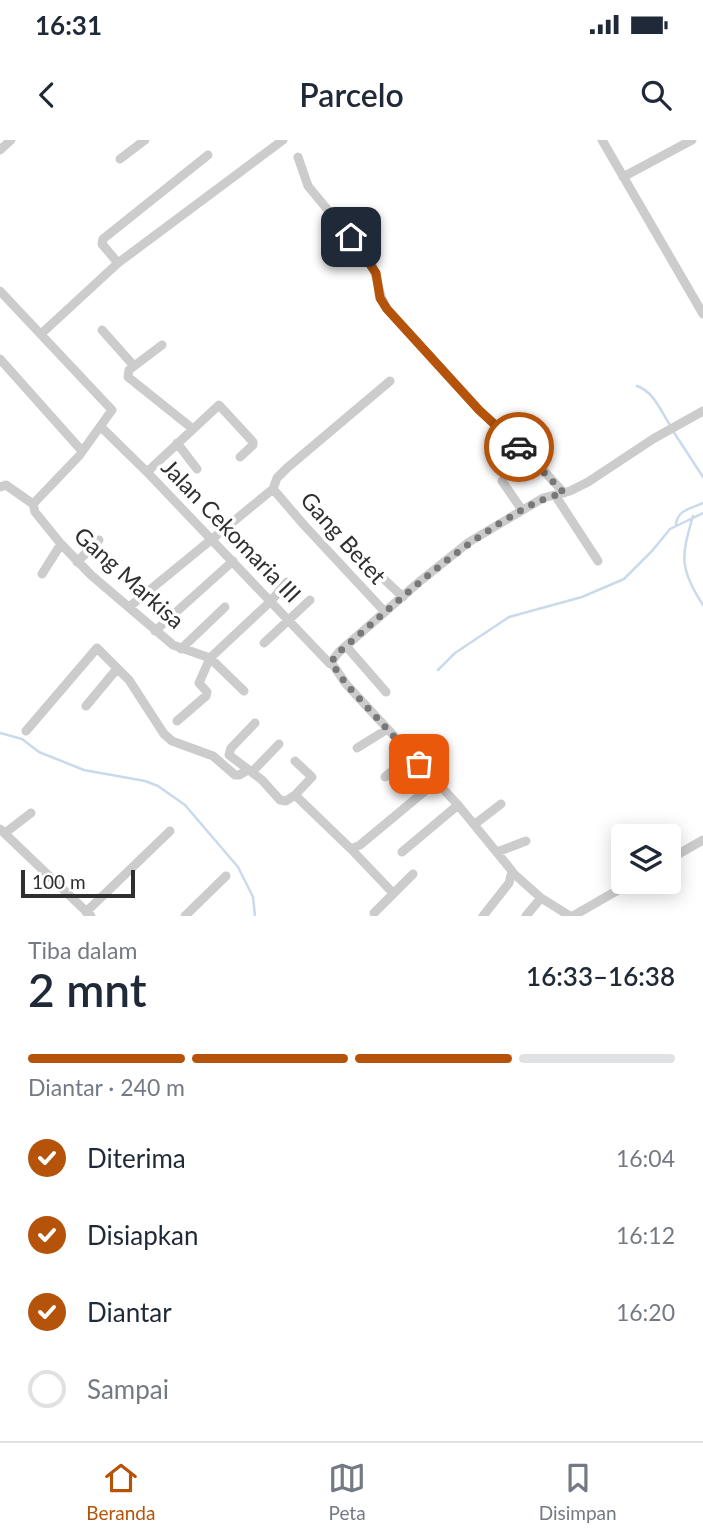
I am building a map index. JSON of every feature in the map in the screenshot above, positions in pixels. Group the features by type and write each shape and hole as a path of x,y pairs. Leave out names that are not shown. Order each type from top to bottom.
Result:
{"street":[{"path":"0,150 11,140"},
{"path":"120,159 145,140"},
{"path":"41,334 118,263 283,140"},
{"path":"603,140 703,314"},
{"path":"622,177 692,140"},
{"path":"118,263 102,244 103,239 208,155"},
{"path":"298,158 308,186 370,261 376,273 380,298 387,309 479,410 533,459 560,494 598,561"},
{"path":"0,291 112,408 112,412 82,451 33,504 11,487 1,485"},
{"path":"102,330 134,366"},
{"path":"162,345 127,374 130,380 193,429"},
{"path":"0,359 82,451"},
{"path":"129,607 273,489 280,474 390,382"},
{"path":"147,472 221,405 253,442 240,457"},
{"path":"331,664 336,654 469,542 543,498 588,482 703,411"},
{"name":"Jalan Cekomaria III","path":"101,427 331,664 386,730 475,824 513,873 557,913 571,916"},
{"path":"177,443 197,469"},
{"path":"502,481 522,510"},
{"name":"Gang Betet","path":"273,489 304,526 386,612"},
{"name":"Gang Markisa","path":"33,504 35,512 77,562 173,645 210,658 244,691"},
{"path":"77,562 99,540"},
{"path":"41,574 61,544"},
{"path":"155,631 233,561"},
{"path":"371,567 403,597"},
{"path":"177,721 206,696 207,692 200,683 210,658 271,601 287,582"},
{"path":"264,643 310,600"},
{"path":"181,649 225,607"},
{"path":"346,646 386,692"},
{"path":"26,731 97,648 128,680 164,734 172,741 213,756 235,775 250,771 279,744"},
{"path":"86,706 116,670"},
{"path":"255,723 229,752 262,780 280,800 286,801 295,795 312,777 295,761"},
{"path":"357,748 386,730"},
{"path":"385,777 410,756"},
{"path":"351,849 360,845 437,781"},
{"path":"295,795 393,893"},
{"path":"475,824 500,804"},
{"path":"402,852 458,805"},
{"path":"31,813 3,831 88,914 170,831"},
{"path":"497,852 526,841"},
{"path":"681,853 703,841"},
{"path":"483,916 509,883 513,873"},
{"path":"374,912 413,874"},
{"path":"186,916 226,876"},
{"path":"571,916 611,894"},
{"path":"526,916 541,898"}],"waterway":[{"path":"637,386 652,397 670,425"},
{"path":"673,431 703,477"},
{"path":"676,525 682,513 703,503"},
{"path":"438,670 455,653 509,617 582,597 624,579 670,529 703,513"},
{"path":"693,516 684,562 690,581 703,605"},
{"path":"0,733 22,739 39,752 84,770 145,781 158,786 185,805 238,867 253,897 255,916"}],"way so far":[{"path":"419,764 346,684 331,662 418,582 469,542 543,498 564,493 519,447"}],"route":[{"path":"351,237 376,273 380,298 387,309 479,410 519,447"}]}
